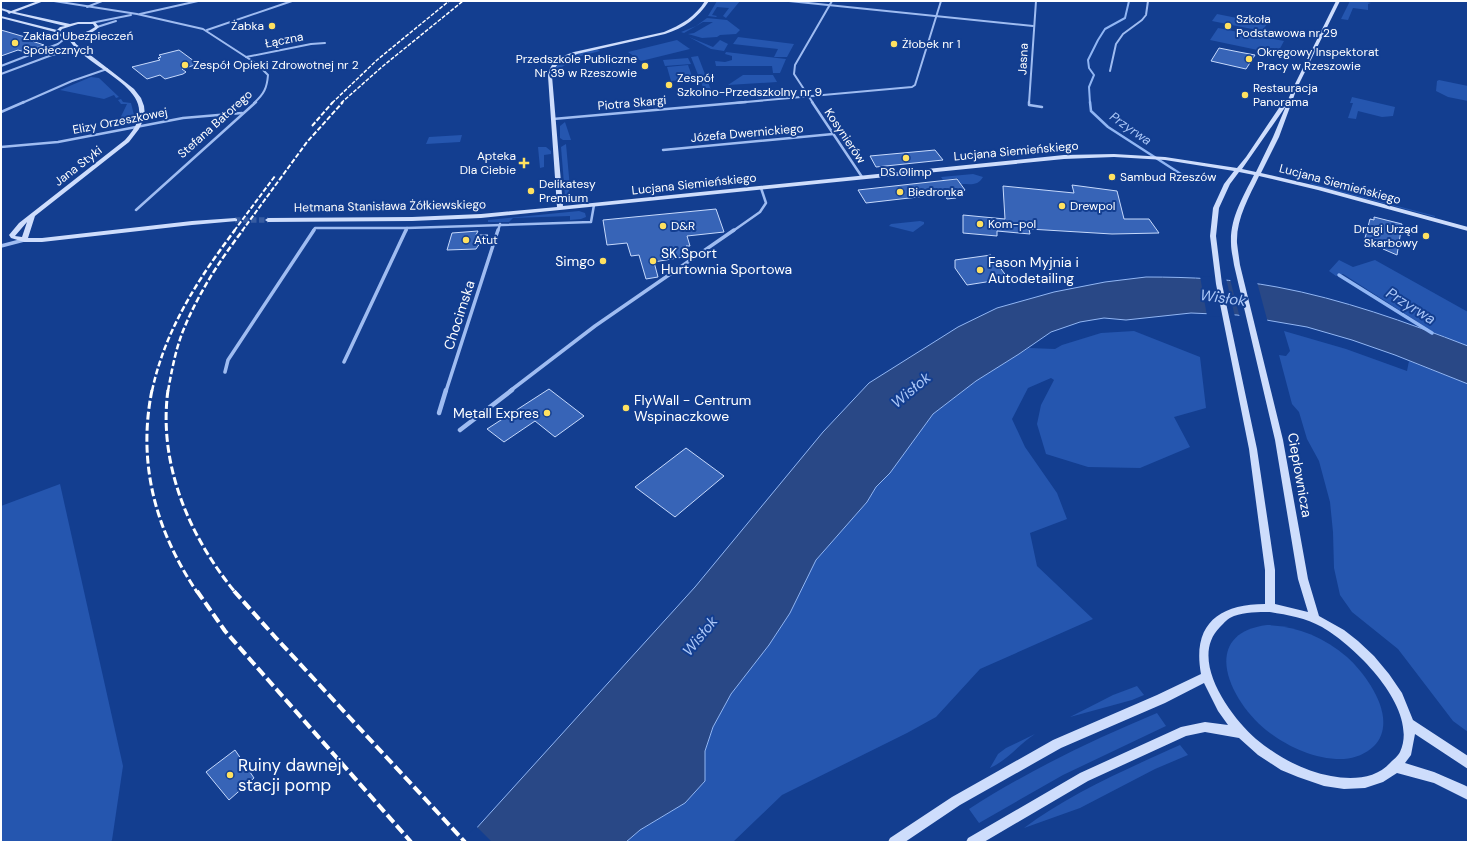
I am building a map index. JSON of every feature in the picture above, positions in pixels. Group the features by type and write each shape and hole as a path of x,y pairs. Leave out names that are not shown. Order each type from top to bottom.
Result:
{"street":[{"path":"1,16 42,1"},
{"name":"Stefana Batorego","path":"54,1 137,14 207,30 266,72 268,84 263,96 242,113 136,210"},
{"path":"86,7 102,1"},
{"path":"1,9 69,25 91,23 198,1"},
{"path":"207,30 292,1"},
{"path":"560,208 550,76 550,70 554,64 576,52 665,33 677,28 697,16 707,1"},
{"path":"790,1 1034,26"},
{"name":"Kosynierów","path":"832,1 794,69 796,80 862,177"},
{"path":"936,16 940,1"},
{"name":"Jasna","path":"1036,1 1029,105 1042,107"},
{"path":"1110,71 1116,44 1123,34 1142,20 1146,15 1148,1"},
{"path":"1270,608 1270,570 1253,449 1215,262 1212,236 1216,208 1227,184 1248,158 1293,93 1338,1"},
{"path":"1,66 58,44 65,37 86,33 97,27 137,14"},
{"path":"1,16 56,31 56,34 65,37 78,49 107,69 140,102 143,113 139,126"},
{"name":"Piotra Skargi","path":"553,119 906,88 915,85 936,16"},
{"path":"91,23 96,24 97,27"},
{"path":"56,31 69,25"},
{"path":"78,49 86,33"},
{"name":"Łączna","path":"246,57 311,44 326,44"},
{"path":"1,74 52,55 78,49"},
{"path":"1,112 72,81 107,69"},
{"name":"Ciepłownicza","path":"1293,93 1276,137 1240,209 1235,228 1234,243 1237,266 1279,440 1303,578 1315,618"},
{"name":"Elizy Orzeszkowej","path":"1,147 58,142 194,116 242,113"},
{"name":"Jana Styki","path":"24,240 13,238 12,235 21,224 118,149 139,126"},
{"name":"Józefa Dwernickiego","path":"663,150 833,134"},
{"name":"Lucjana Siemieńskiego","path":"560,208 1076,156 1143,157 1188,162 1258,174 1468,229"},
{"path":"460,430 595,326 760,212 766,203 761,188"},
{"path":"225,372 228,360 315,228 407,228 591,222 594,205"},
{"name":"Hetmana Stanisława Żółkiewskiego","path":"268,220 449,218 560,208"},
{"path":"24,240 32,216"},
{"path":"1,246 24,240 42,240 192,222 236,220"},
{"name":"Chocimska","path":"439,413 500,224"},
{"path":"344,362 407,228"},
{"path":"1270,608 1299,613 1315,618 1340,633 1364,652 1385,675 1400,699 1408,723 1410,740 1406,755 1397,767 1383,778 1364,783 1348,784 1331,782 1307,775 1276,760 1242,733 1226,715 1214,696 1206,677 1203,652 1209,632 1224,617 1244,609 1270,608"},
{"path":"894,842 956,801 1057,744 1161,699 1206,677"},
{"path":"1408,723 1468,763"},
{"path":"977,838 1084,776 1185,732 1205,727 1242,733"},
{"path":"1397,767 1430,775 1468,794"}],"shaded area":[{"path":"717,1 740,1 726,18 723,16 729,8 717,7 712,15 717,16 716,17 708,16"},
{"path":"1350,1 1367,1 1371,3 1368,4 1368,10 1353,8 1348,20 1341,19"},
{"path":"1217,14 1267,24 1262,31 1212,21"},
{"path":"707,18 727,20 740,30 736,34 720,35 717,37 702,38 688,34 694,33 713,22 703,22 684,33 681,32 696,26"},
{"path":"1218,28 1284,41 1277,54 1210,40"},
{"path":"689,37 713,47 720,40 728,44 724,51 711,49"},
{"path":"738,37 794,44 787,57 774,57 778,49 733,44"},
{"path":"677,40 690,49 641,61 628,52"},
{"path":"597,49 600,51 577,57 562,67 561,72 554,73 556,67 565,59 578,53"},
{"path":"726,52 786,59 780,73 773,73 772,66 716,66 715,61 725,62 732,60 732,56 725,54"},
{"path":"698,56 713,95 706,95 691,57"},
{"path":"688,58 691,64 665,66 663,60"},
{"path":"688,65 693,79 671,81 667,67"},
{"path":"743,75 773,75 777,82 728,85"},
{"path":"91,77 99,78 119,97 116,98 114,95 104,99 60,90"},
{"path":"1439,80 1468,86 1468,101 1448,97 1436,91 1437,81"},
{"path":"1352,97 1395,107 1393,116 1382,117 1358,111 1356,119 1348,118 1353,103 1350,103"},
{"path":"121,99 123,102 131,103 134,115 130,124 116,127 127,104 121,104 118,100"},
{"path":"565,122 571,140 563,140 560,138 560,126"},
{"path":"462,135 460,142 426,144 429,137"},
{"path":"566,144 570,188 565,196 561,147"},
{"path":"538,147 546,147 551,151 551,154 544,155 544,167 540,168"},
{"path":"973,174 983,177 979,182 974,184 961,184 957,178 943,180 941,177"},
{"path":"1311,183 1435,216 1435,217 1310,184"},
{"path":"579,211 585,213 586,217 570,220 570,216 513,218 509,222 488,222 488,220"},
{"path":"920,221 924,222 924,224 913,232 889,226 891,224"},
{"path":"1339,260 1353,267 1375,260 1468,312 1468,346 1435,333 1343,274 1336,276 1329,271"},
{"path":"1134,331 1200,357 1206,408 1174,417 1190,447 1140,468 1088,467 1046,454 1037,424 1041,405 1054,380 1051,378 1028,388 1012,419 1025,447 1057,493 1067,519 1030,533 1037,566 1093,619 980,669 936,717 782,795 733,842 626,842 640,830 685,803 705,781 705,751 713,727 731,694 769,645 790,613 816,560 867,502 876,487 890,473 933,414 976,381 1029,348 1055,349 1062,345 1101,333"},
{"path":"1284,331 1346,349 1407,371 1409,361 1468,384 1468,732 1453,721 1398,649 1352,612 1340,595 1334,568 1330,502 1319,461 1307,439 1299,412 1292,404 1279,355 1286,356 1290,351"},
{"path":"60,484 123,766 112,840 111,842 1,842 1,506"},
{"path":"1267,625 1299,630 1319,638 1347,657 1364,675 1378,699 1382,711 1383,724 1381,735 1371,749 1352,758 1344,759 1333,759 1312,755 1283,742 1266,730 1253,718 1241,703 1232,686 1227,670 1227,655 1233,641 1246,631"},
{"path":"1137,686 1144,695 1132,700 1070,717 1113,695"},
{"path":"1157,713 1166,726 1063,775 979,823 969,809 1037,769 1108,734"},
{"path":"1035,734 1002,761 990,768 998,754 1006,748"},
{"path":"1180,745 1188,755 1155,769 1080,808 1024,828 1060,804 1080,793 1120,772"}],"water":[{"name":"Wisłok","path":"1146,277 1212,279 1261,284 1326,298 1374,312 1468,346 1468,384 1395,355 1352,340 1307,327 1237,315 1191,313 1126,320 1104,318 1080,322 1051,332 976,381 933,414 890,473 876,487 867,502 816,560 790,613 769,645 731,694 713,727 705,751 705,781 685,803 640,830 626,842 464,842 695,587 823,432 869,383 958,327 997,308 1054,292 1105,282"}],"pier":[{"path":"1200,276 1226,278 1235,317 1207,316"},
{"path":"1230,279 1257,282 1268,323 1240,318"},
{"path":"476,826 492,842 462,842"}],"building":[{"name":"Zakład Ubezpieczeń Społecznych","path":"1,30 25,37 23,38 44,45 25,52 18,50 1,56"},
{"name":"Okręgowy Inspektorat Pracy w Rzeszowie","path":"1219,48 1255,55 1246,69 1211,61"},
{"name":"Zespół Opieki Zdrowotnej nr 2","path":"179,50 198,64 182,69 186,72 183,74 165,79 160,75 147,79 132,67 160,60 158,58 161,57 159,55"},
{"name":"DS Olimp","path":"935,150 943,160 876,167 870,156"},
{"name":"Biedronka","path":"957,179 965,190 956,198 947,199 944,194 866,203 858,190"},
{"name":"Drewpol","path":"1072,185 1117,191 1124,219 1149,219 1159,233 1112,234 1029,229 1030,234 997,231 997,236 963,233 963,215 1005,219 1003,186 1074,193"},
{"name":"D&R","path":"716,209 724,232 687,236 690,246 686,246 689,256 654,262 658,277 646,279 639,255 631,256 627,243 607,245 603,220"},
{"name":"Drugi Urząd Skarbowy","path":"1374,217 1402,224 1397,255 1383,249 1385,244 1365,238 1370,219 1374,220"},
{"name":"Atut","path":"478,231 476,235 488,235 476,249 447,250 452,233"},
{"name":"Fason Myjnia i Autodetailing","path":"991,255 1007,277 1003,277 1005,279 967,285 955,268 955,260"},
{"name":"Metall Expres","path":"549,389 584,416 555,437 535,421 504,442 487,429"},
{"path":"686,448 724,476 675,517 635,487"},
{"name":"Ruiny dawnej stacji pomp","path":"235,750 254,778 229,800 206,772"}],"waterway":[{"name":"Przyrwa","path":"1090,103 1089,87 1094,75 1089,68 1088,60 1105,29 1125,18 1129,1"},
{"name":"Przyrwa","path":"1090,102 1091,111 1108,127 1187,178"},
{"name":"Przyrwa","path":"1339,275 1432,333"}],"tunnel":[{"path":"235,220 268,220"}],"railway":[{"path":"333,102 377,60 449,1"},
{"path":"341,103 383,66 463,1"},
{"path":"312,126 333,102"},
{"path":"242,231 307,142 343,102"},
{"path":"234,231 275,176"},
{"path":"152,391 165,347 184,306 208,267 235,230"},
{"path":"168,391 182,334 197,300 226,253 243,230"},
{"path":"152,390 148,417 147,444 149,470 154,496 161,521 171,545 197,592"},
{"path":"168,390 166,418 168,445 180,498 204,547 235,592"},
{"path":"197,591 225,631 411,842"},
{"path":"234,591 465,842"}],"place":[{"name":"Żabka","path":"272,26"},
{"name":"Szkoła Podstawowa nr 29","path":"1228,26"},
{"name":"Zakład Ubezpieczeń Społecznych","path":"15,43"},
{"name":"Żłobek nr 1","path":"894,44"},
{"name":"Okręgowy Inspektorat Pracy w Rzeszowie","path":"1249,59"},
{"name":"Zespół Opieki Zdrowotnej nr 2","path":"185,65"},
{"name":"Przedszkole Publiczne Nr 39 w Rzeszowie","path":"645,66"},
{"name":"Zespół Szkolno-Przedszkolny nr 9","path":"669,85"},
{"name":"Restauracja Panorama","path":"1245,95"},
{"name":"DS Olimp","path":"906,158"},
{"name":"Apteka Dla Ciebie","path":"524,163"},
{"name":"Sambud Rzeszów","path":"1112,177"},
{"name":"Delikatesy Premium","path":"531,191"},
{"name":"Biedronka","path":"900,192"},
{"name":"Drewpol","path":"1062,206"},
{"name":"Kom-pol","path":"980,224"},
{"name":"D&R","path":"663,226"},
{"name":"Drugi Urząd Skarbowy","path":"1426,236"},
{"name":"Atut","path":"466,240"},
{"name":"Simgo","path":"603,261"},
{"name":"SK Sport Hurtownia Sportowa","path":"653,261"},
{"name":"Fason Myjnia i Autodetailing","path":"980,270"},
{"name":"FlyWall - Centrum Wspinaczkowe","path":"626,408"},
{"name":"Metall Expres","path":"547,413"},
{"name":"Ruiny dawnej stacji pomp","path":"230,775"}]}
